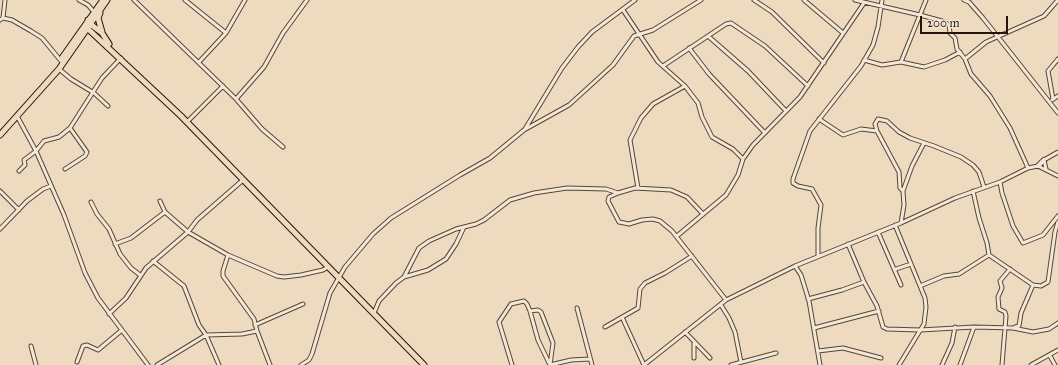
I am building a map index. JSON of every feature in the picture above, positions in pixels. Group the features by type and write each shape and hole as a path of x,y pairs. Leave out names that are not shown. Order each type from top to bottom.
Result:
{"main road":[{"path":"0,134 58,69 103,0"},
{"path":"49,79 87,24 107,0"},
{"path":"101,9 98,18 102,33 111,49"},
{"path":"87,24 102,33"},
{"path":"87,24 94,34 187,122 424,365"},
{"path":"76,42 83,36 94,34"}],"street":[{"path":"5,0 2,7 1,19 20,25 42,38 61,61"},
{"path":"79,0 88,5 94,12"},
{"path":"134,0 236,99 262,129 283,147"},
{"path":"185,0 226,33"},
{"path":"198,62 226,33 245,0"},
{"path":"236,99 264,67 283,33 307,0"},
{"path":"524,130 562,68 578,46 592,32 635,0"},
{"path":"301,365 309,360 312,354 330,293 344,267 373,234 391,218 460,174 490,158 524,130 569,105 613,65 634,36 653,30 702,0"},
{"path":"754,0 772,12 824,63"},
{"path":"804,0 843,33"},
{"path":"855,0 864,4 881,5 919,14 946,23 965,59 971,74 990,96 1010,128 1028,168"},
{"path":"818,255 818,228 821,205 812,189 798,186 793,183 793,179 810,131 864,60 873,44 878,27 882,0"},
{"path":"901,62 919,14 926,0"},
{"path":"964,0 969,2 1058,113"},
{"path":"965,59 986,42 1044,16 1058,0"},
{"path":"677,236 726,195 738,175 743,159 764,133 800,97 864,4"},
{"path":"623,10 663,66 685,86 698,103 702,117 712,137 733,148 743,159"},
{"path":"663,66 726,24 735,25 765,46 808,86"},
{"path":"708,36 748,72 786,111"},
{"path":"689,48 708,74 764,133"},
{"path":"864,60 882,65 901,62 924,67 945,60 960,52"},
{"path":"19,171 25,165 24,160 36,151 44,141 58,137 70,128 102,78 121,58"},
{"path":"1053,99 1048,71 1058,59"},
{"path":"58,69 71,80 94,92 108,106"},
{"path":"187,122 223,86"},
{"path":"638,188 630,140 641,118 653,104 685,86"},
{"path":"1048,102 1058,96"},
{"path":"17,116 36,151 85,273 109,314 148,365"},
{"path":"819,119 843,135 861,130 877,131"},
{"path":"903,191 900,188 899,172 877,131 875,121 878,119 887,121 899,132 961,157 973,165 979,172 984,187"},
{"path":"65,169 85,156 87,152 70,128"},
{"path":"901,223 904,205 903,191 912,166 924,143"},
{"path":"1038,166 1044,160 1058,152"},
{"path":"1044,160 1046,169"},
{"path":"622,317 644,365 726,300 818,255 901,223 973,191 1000,182 1028,168 1038,166 1058,176"},
{"path":"109,314 126,298 140,275 153,261 188,232 197,220 243,180"},
{"path":"1000,182 1013,226 1023,243 1043,234 1058,216"},
{"path":"0,229 43,189 51,186"},
{"path":"374,314 379,301 386,292 404,277 419,248 429,241 484,220 510,200 567,188 606,189 618,193"},
{"path":"703,214 687,197 679,192 664,189 638,188 618,193 609,197 608,201 619,222 629,224 642,220 653,219 660,221 677,236 726,300"},
{"path":"0,191 19,210"},
{"path":"973,191 979,218 987,242 989,255 1032,284 1041,286 1048,282 1055,232 1058,222"},
{"path":"160,201 165,212 188,232 228,256 277,276 284,277 315,272 328,267"},
{"path":"91,202 96,214 109,230 120,254 131,268 140,275"},
{"path":"115,244 132,238 165,212"},
{"path":"894,225 912,264 920,286 926,307 924,324 925,330"},
{"path":"404,277 428,270 446,259 456,244 464,227"},
{"path":"878,232 896,269 901,285"},
{"path":"848,244 864,282 879,311 885,328 920,330 955,327 1013,328 1033,332 1042,331 1058,323"},
{"path":"920,286 944,276 959,274 989,255"},
{"path":"228,256 223,271 223,276 254,319 256,331 270,365"},
{"path":"605,327 639,306 640,289 645,283 665,273 692,256"},
{"path":"153,261 184,286 199,325 206,335 219,365"},
{"path":"896,269 912,264"},
{"path":"795,266 802,274 814,328 820,365"},
{"path":"1002,365 1005,312 999,309 998,297 1002,288 1000,281 1010,269"},
{"path":"808,298 842,290 864,282"},
{"path":"1013,328 1019,326 1021,313 1032,284"},
{"path":"512,365 499,322 511,304 526,302 538,340 550,365"},
{"path":"255,325 304,304"},
{"path":"721,304 735,332 741,362"},
{"path":"577,308 592,365"},
{"path":"530,311 538,310 541,312 553,343 550,365"},
{"path":"814,328 879,311"},
{"path":"899,365 924,324"},
{"path":"942,365 952,343 955,327"},
{"path":"960,365 974,327"},
{"path":"77,362 83,346 87,345 98,350 122,330"},
{"path":"157,365 206,335 242,334 256,331"},
{"path":"685,332 710,358"},
{"path":"694,342 694,358"},
{"path":"30,346 36,365"},
{"path":"818,351 843,348 881,358"},
{"path":"1031,365 1050,356 1058,350"},
{"path":"731,365 776,353"},
{"path":"1050,356 1055,365"},
{"path":"550,365 571,360 590,359"}]}
